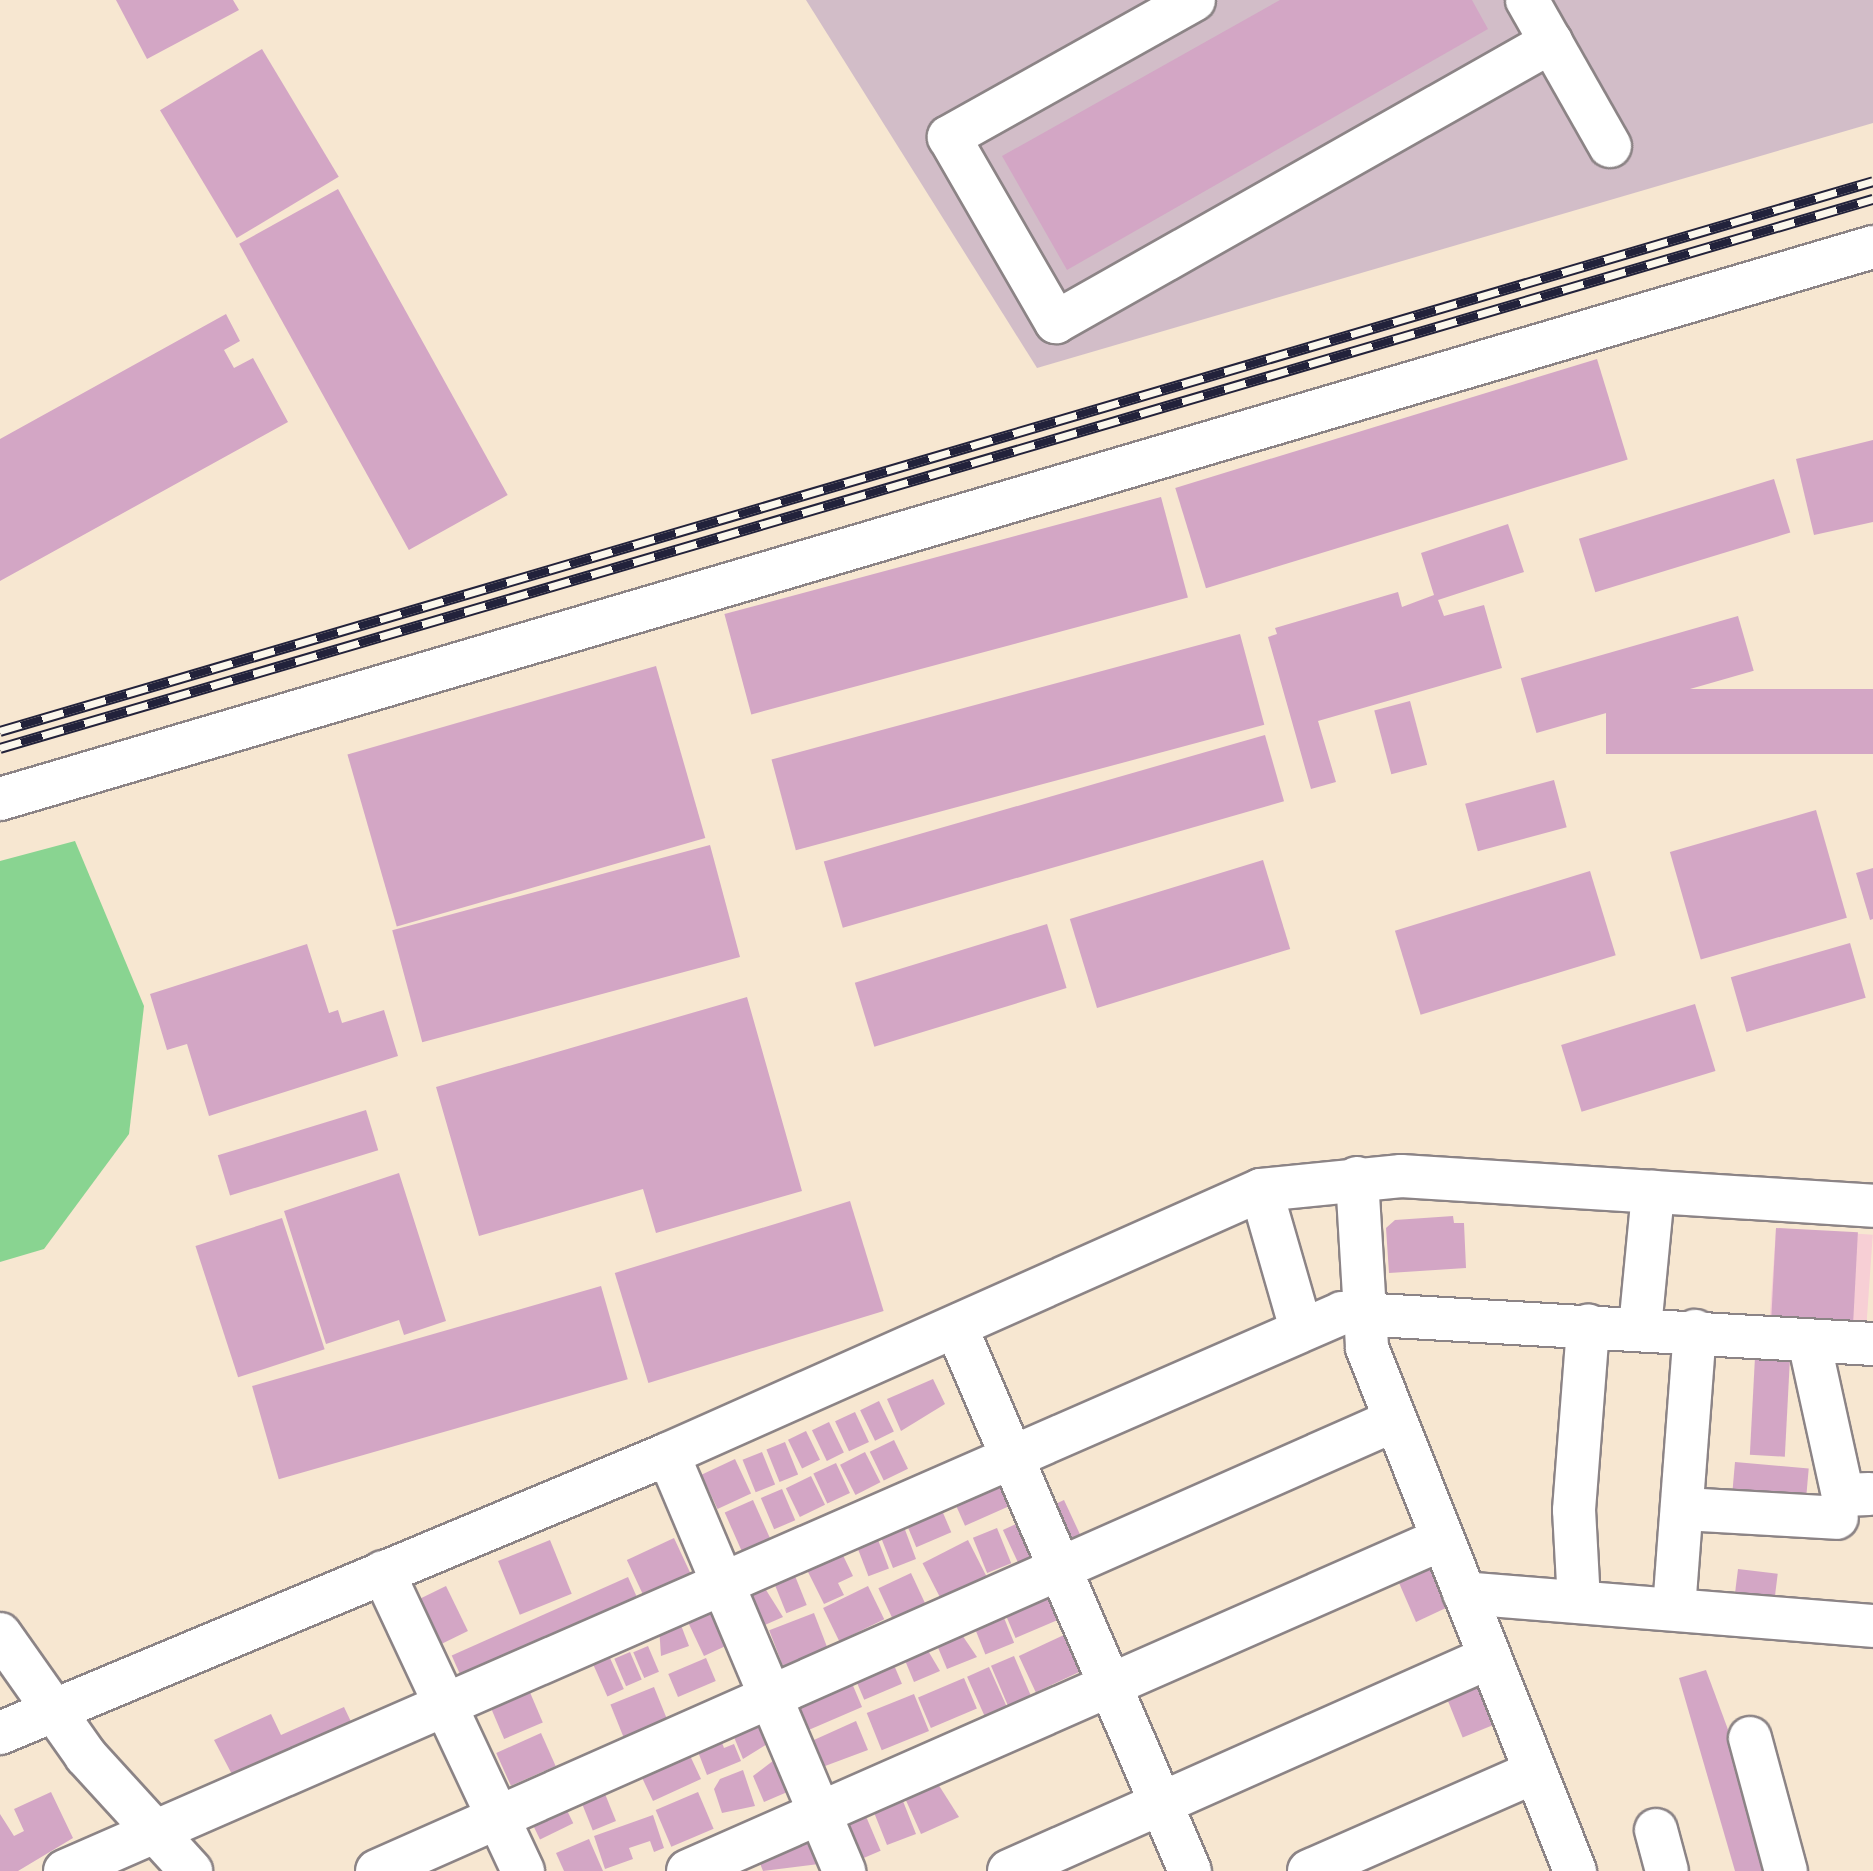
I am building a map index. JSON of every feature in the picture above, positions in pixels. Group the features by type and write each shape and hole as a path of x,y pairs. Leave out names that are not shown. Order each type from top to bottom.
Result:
{"street":[{"path":"1194,0 949,137 1056,322 1551,42"},
{"path":"1527,0 1610,146"},
{"path":"0,799 1873,246"},
{"path":"1358,1178 1368,1348 1574,1871"},
{"path":"0,1732 668,1454 1261,1190 1358,1178 1873,1206"},
{"path":"1261,1190 1301,1329"},
{"path":"1640,1328 1653,1192"},
{"path":"65,1871 1301,1329 1366,1310 1873,1344"},
{"path":"1580,1602 1574,1510 1588,1326"},
{"path":"956,1327 1190,1871"},
{"path":"1674,1609 1695,1331"},
{"path":"1683,1509 1853,1506 1843,1495 1809,1340"},
{"path":"377,1871 1394,1420"},
{"path":"668,1454 844,1871"},
{"path":"688,1871 1442,1539"},
{"path":"382,1572 523,1871"},
{"path":"1464,1593 1873,1626"},
{"path":"0,1634 51,1710 153,1834 191,1871"},
{"path":"1009,1871 1490,1657"},
{"path":"1750,1738 1786,1871"},
{"path":"1309,1871 1535,1772"},
{"path":"1656,1830 1668,1871"}],"shaded area":[{"path":"806,0 1873,0 1873,123 1037,368"},
{"path":"1776,1228 1873,1235 1866,1333 1769,1326"}],"green space":[{"path":"75,841 144,1006 129,1134 44,1249 0,1262 0,861"}],"building":[{"path":"116,0 233,0 239,10 147,59"},
{"path":"1280,0 1472,0 1488,29 1067,270 1002,156"},
{"path":"262,49 339,177 237,238 160,110"},
{"path":"338,189 508,495 409,550 239,244"},
{"path":"226,314 240,341 224,350 234,368 253,358 288,422 0,581 0,439"},
{"path":"1597,359 1628,459 1206,588 1175,488"},
{"path":"1873,440 1873,522 1814,535 1796,459"},
{"path":"1774,479 1790,533 1595,592 1579,539"},
{"path":"1161,497 1188,597 751,714 724,614"},
{"path":"1508,524 1524,572 1438,600 1444,616 1484,605 1502,668 1318,721 1336,782 1311,789 1268,637 1277,634 1275,628 1398,592 1402,607 1434,595 1421,553"},
{"path":"1738,616 1754,671 1536,733 1521,678"},
{"path":"1240,634 1264,725 796,850 772,760"},
{"path":"656,666 705,838 397,927 347,754"},
{"path":"1606,689 1873,689 1873,754 1606,754"},
{"path":"1410,701 1427,765 1391,774 1374,711"},
{"path":"1265,735 1284,801 843,928 824,862"},
{"path":"1554,780 1567,827 1478,851 1465,804"},
{"path":"1816,810 1847,918 1701,960 1670,852"},
{"path":"710,845 740,957 422,1042 392,930"},
{"path":"1263,860 1290,949 1097,1008 1070,919"},
{"path":"1873,868 1873,919 1870,920 1856,873"},
{"path":"1590,871 1616,955 1421,1015 1395,931"},
{"path":"1047,924 1067,988 874,1047 855,983"},
{"path":"1850,943 1866,998 1747,1032 1731,977"},
{"path":"307,944 329,1013 338,1010 342,1023 384,1010 398,1056 209,1116 187,1044 167,1050 150,994"},
{"path":"747,997 802,1191 656,1233 643,1189 479,1236 436,1087"},
{"path":"1695,1004 1715,1071 1582,1112 1561,1045"},
{"path":"366,1110 378,1150 230,1195 218,1155"},
{"path":"399,1173 446,1321 404,1335 399,1320 326,1344 284,1211"},
{"path":"850,1201 884,1311 648,1383 615,1273"},
{"path":"1453,1216 1454,1223 1464,1223 1466,1268 1389,1273 1386,1228 1395,1220"},
{"path":"282,1218 325,1349 238,1377 195,1246"},
{"path":"1776,1228 1858,1232 1853,1321 1771,1317"},
{"path":"601,1286 628,1379 279,1479 252,1386"},
{"path":"1755,1357 1790,1359 1785,1457 1750,1455"},
{"path":"933,1379 945,1404 901,1431 887,1399"},
{"path":"879,1401 894,1432 875,1441 860,1410"},
{"path":"855,1412 869,1442 849,1451 835,1421"},
{"path":"829,1422 844,1453 827,1461 812,1430"},
{"path":"806,1431 820,1460 802,1469 788,1440"},
{"path":"894,1440 908,1469 884,1481 870,1452"},
{"path":"785,1442 798,1474 780,1482 766,1449"},
{"path":"762,1452 775,1484 756,1492 743,1460"},
{"path":"865,1452 880,1482 855,1495 840,1465"},
{"path":"735,1459 751,1493 718,1509 701,1475"},
{"path":"1735,1462 1809,1468 1806,1499 1732,1493"},
{"path":"836,1463 850,1493 827,1503 813,1474"},
{"path":"1005,1473 1018,1502 965,1526 952,1497"},
{"path":"811,1476 825,1505 800,1517 786,1488"},
{"path":"782,1489 795,1520 774,1529 761,1498"},
{"path":"753,1500 770,1539 742,1552 725,1513"},
{"path":"1064,1500 1080,1534 1063,1542 1047,1508"},
{"path":"938,1501 951,1532 916,1547 903,1516"},
{"path":"1031,1517 1047,1551 1019,1565 1003,1530"},
{"path":"901,1519 916,1559 893,1568 880,1535"},
{"path":"997,1528 1011,1563 987,1573 973,1538"},
{"path":"875,1532 889,1568 868,1576 854,1540"},
{"path":"674,1538 691,1574 644,1596 627,1560"},
{"path":"550,1540 572,1594 520,1615 498,1561"},
{"path":"968,1540 987,1577 942,1601 923,1563"},
{"path":"838,1545 853,1576 838,1583 844,1595 824,1604 803,1562"},
{"path":"791,1566 807,1605 786,1613 771,1574"},
{"path":"1429,1568 1448,1607 1416,1622 1396,1576"},
{"path":"1738,1569 1778,1574 1774,1603 1734,1598"},
{"path":"911,1573 927,1607 894,1623 878,1588"},
{"path":"628,1577 639,1602 463,1680 452,1656"},
{"path":"761,1582 783,1617 758,1628 747,1588"},
{"path":"1045,1582 1061,1619 1016,1638 1000,1601"},
{"path":"446,1586 468,1631 438,1645 416,1600"},
{"path":"868,1586 884,1619 839,1641 823,1608"},
{"path":"710,1601 730,1644 704,1656 687,1620"},
{"path":"998,1603 1014,1643 985,1654 969,1615"},
{"path":"814,1613 830,1654 785,1671 769,1630"},
{"path":"679,1620 689,1646 661,1656 659,1627"},
{"path":"958,1629 977,1657 947,1669 931,1631"},
{"path":"1066,1634 1083,1670 1036,1692 1019,1656"},
{"path":"920,1637 940,1671 914,1682 899,1646"},
{"path":"648,1646 659,1672 644,1678 633,1652"},
{"path":"630,1652 642,1680 626,1686 614,1659"},
{"path":"1014,1656 1031,1696 1008,1705 991,1666"},
{"path":"610,1658 624,1689 607,1696 594,1665"},
{"path":"706,1658 716,1681 678,1697 668,1674"},
{"path":"891,1658 902,1684 864,1700 853,1674"},
{"path":"989,1667 1007,1708 985,1718 967,1677"},
{"path":"846,1669 862,1707 804,1732 790,1700"},
{"path":"1706,1670 1768,1838 1773,1871 1735,1871 1679,1678"},
{"path":"1476,1677 1495,1724 1463,1737 1444,1690"},
{"path":"964,1678 977,1708 931,1728 918,1698"},
{"path":"526,1683 543,1723 504,1739 487,1699"},
{"path":"654,1687 670,1727 627,1744 610,1705"},
{"path":"914,1694 929,1731 882,1750 867,1713"},
{"path":"344,1707 354,1728 236,1782 214,1740 271,1714 281,1735"},
{"path":"762,1717 772,1741 743,1759 727,1720"},
{"path":"856,1721 868,1750 817,1769 805,1744"},
{"path":"717,1729 724,1748 734,1744 741,1761 707,1775 693,1739"},
{"path":"541,1733 556,1766 511,1786 496,1753"},
{"path":"685,1745 701,1779 653,1801 637,1767 664,1755 669,1766 676,1762 671,1751"},
{"path":"778,1757 792,1790 764,1802 753,1776"},
{"path":"743,1770 755,1806 722,1813 714,1789 720,1779"},
{"path":"931,1773 959,1817 921,1834 900,1787"},
{"path":"601,1784 616,1821 593,1830 578,1793"},
{"path":"899,1791 916,1834 887,1845 873,1810"},
{"path":"51,1792 73,1838 18,1871 0,1871 0,1814 14,1836 24,1831 14,1809"},
{"path":"698,1792 714,1829 671,1847 656,1810"},
{"path":"561,1798 573,1823 540,1839 528,1814"},
{"path":"865,1814 881,1851 861,1859 846,1822"},
{"path":"653,1815 664,1848 654,1852 650,1841 629,1848 633,1859 605,1869 594,1836"},
{"path":"806,1835 819,1864 763,1871 757,1856"},
{"path":"589,1839 603,1871 564,1871 556,1853"}],"railway":[{"path":"0,731 1873,181"},
{"path":"0,748 1873,199"}]}
